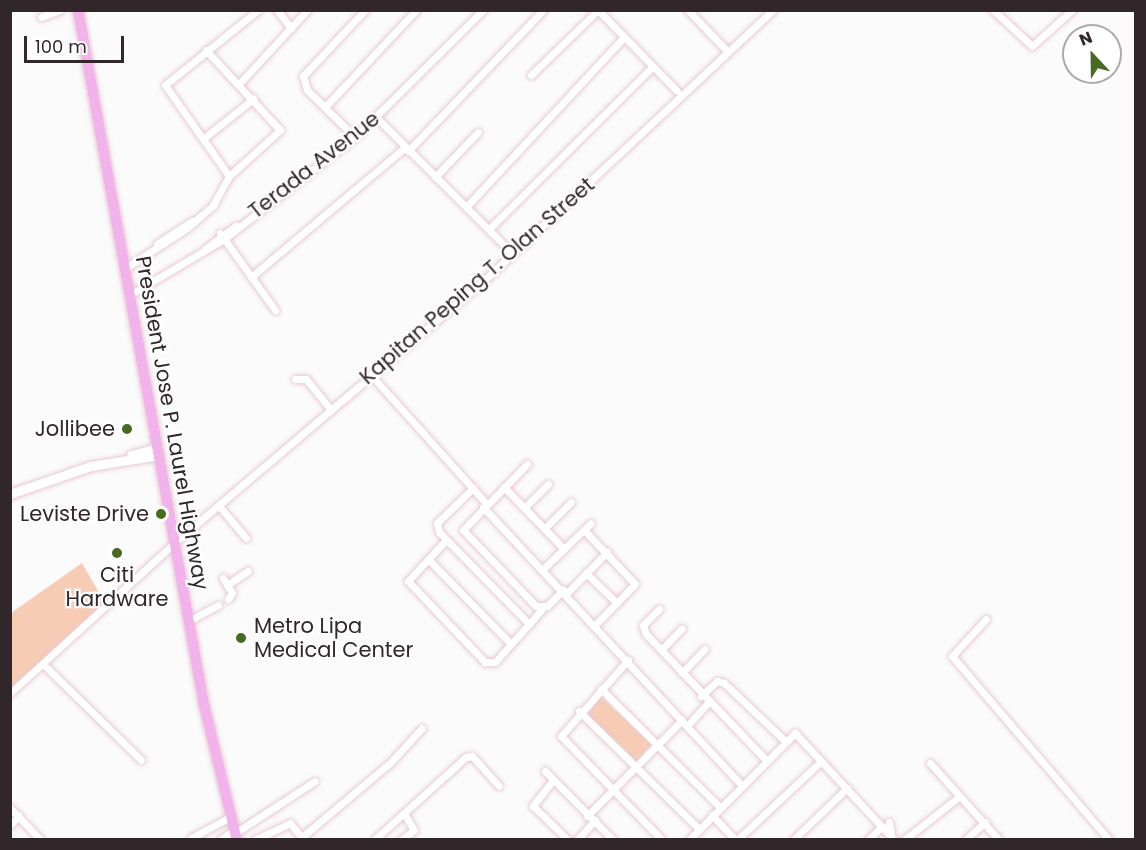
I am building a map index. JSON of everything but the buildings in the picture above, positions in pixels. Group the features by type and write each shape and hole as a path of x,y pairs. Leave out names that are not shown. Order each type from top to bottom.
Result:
{"main road":[{"name":"President Jose P. Laurel Highway","path":"78,10 188,621 230,817 236,834"},
{"path":"10,492 159,452"}],"street":[{"path":"41,17 60,10"},
{"path":"229,177 165,85 258,10"},
{"path":"277,10 291,28"},
{"path":"240,84 307,10"},
{"path":"355,137 307,90 303,76 365,10"},
{"path":"325,107 416,10"},
{"path":"251,277 406,149 543,10"},
{"path":"531,75 598,10 677,91"},
{"path":"688,10 728,52"},
{"name":"Kapitan Peping T. Olan Street","path":"10,693 174,543 513,254 772,10"},
{"path":"993,10 1032,46 1072,10"},
{"name":"Terada Avenue","path":"129,296 204,250 355,137 377,118 480,12"},
{"path":"467,206 624,38"},
{"path":"123,267 213,205 229,177 280,130 240,84 206,50"},
{"path":"489,229 652,66"},
{"path":"204,138 253,99"},
{"path":"377,118 513,254"},
{"path":"435,177 478,132"},
{"path":"222,236 275,310"},
{"path":"371,375 473,488 485,505 740,784"},
{"path":"295,379 306,380 331,410"},
{"path":"527,464 463,530 543,609"},
{"path":"524,508 548,484"},
{"path":"504,487 564,549"},
{"path":"473,488 437,523 447,540 529,624"},
{"path":"544,528 571,502"},
{"path":"219,506 246,538"},
{"path":"543,569 591,523"},
{"path":"584,530 634,577 635,584 596,625"},
{"path":"447,540 409,578 410,585 476,653 495,662 543,609 565,592 607,552"},
{"path":"428,559 511,644"},
{"path":"228,599 225,581 248,571"},
{"path":"586,573 617,603"},
{"path":"188,621 218,605"},
{"path":"659,609 643,630 701,696 765,759"},
{"path":"986,619 952,656 1110,840"},
{"path":"661,650 682,628"},
{"path":"682,673 704,649"},
{"path":"628,660 579,711 561,736 662,840"},
{"path":"43,664 141,760"},
{"path":"701,696 717,681 724,683 784,740"},
{"path":"601,689 719,806"},
{"path":"586,816 658,745 708,703"},
{"path":"579,711 699,829"},
{"path":"254,840 290,823 303,838 390,763 422,728"},
{"path":"689,840 740,784 784,740 795,733 847,788 885,822 892,837"},
{"path":"374,840 470,756 499,786"},
{"path":"712,816 736,840 821,761"},
{"path":"930,763 999,840"},
{"path":"545,771 586,816 595,820 613,840"},
{"path":"553,780 533,806 568,840"},
{"path":"220,840 236,834 315,781"},
{"path":"793,840 847,788"},
{"path":"904,840 960,796"},
{"path":"10,807 41,840"},
{"path":"401,840 414,830 405,815"},
{"path":"10,825 19,816"},
{"path":"191,838 230,817"},
{"path":"577,840 595,820"},
{"path":"868,840 885,822"},
{"path":"964,840 985,822"}],"shaded area":[{"path":"82,563 105,603 11,688 11,613"},
{"path":"599,695 651,744 637,762 585,712"}],"place":[{"name":"Jollibee","path":"127,429"},
{"name":"Leviste Drive","path":"161,514"},
{"name":"Citi Hardware","path":"117,553"},
{"name":"Metro Lipa Medical Center","path":"241,638"}]}
